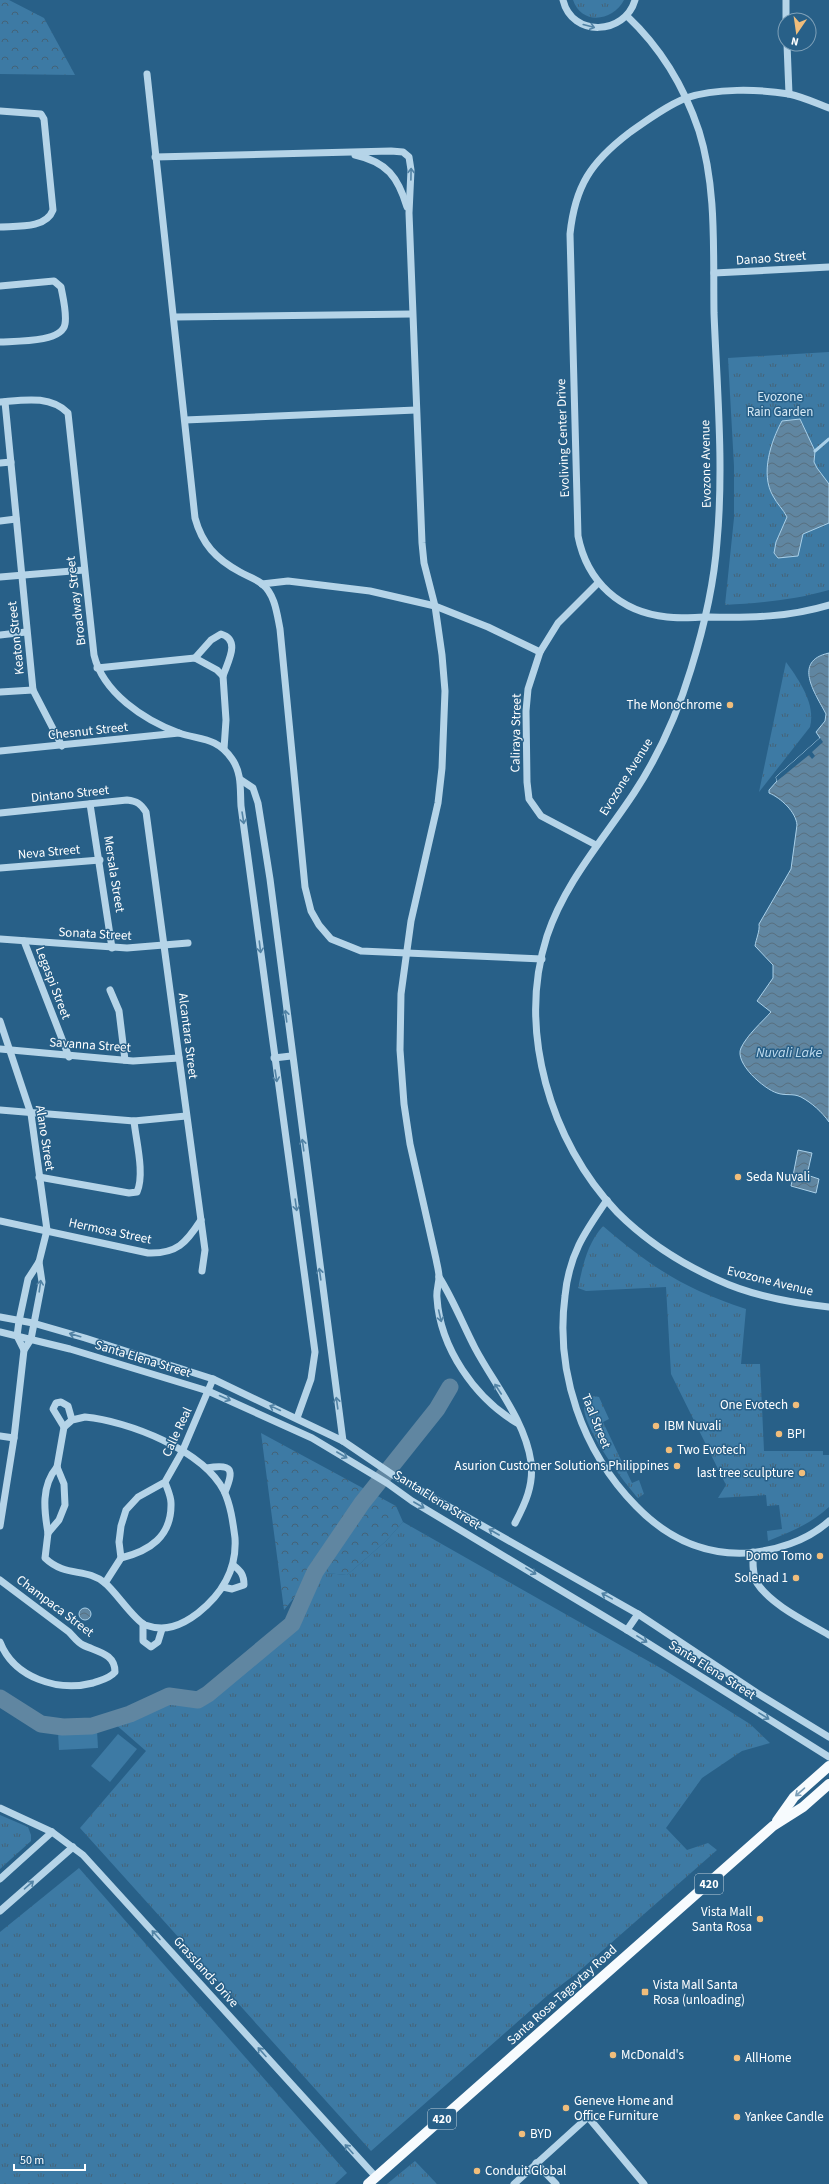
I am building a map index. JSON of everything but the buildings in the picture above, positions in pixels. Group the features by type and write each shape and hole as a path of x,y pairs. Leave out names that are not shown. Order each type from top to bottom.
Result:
{"main road":[{"name":"Santa Rosa-Tagaytay Road","path":"773,1826 794,1797 829,1766"},
{"name":"Santa Rosa-Tagaytay Road","path":"372,2181 773,1826 803,1808 829,1784"}],"street":[{"path":"563,0 568,12 575,20 592,28 612,26 627,16 635,0"},
{"path":"786,0 786,12"},
{"name":"Evozone Avenue","path":"627,16 648,35 663,55 686,98 706,157 711,193 720,502 714,569 706,617 690,672 677,708 653,761 633,794 580,868 559,908 547,937 538,985 536,1019 540,1063 550,1101 572,1148 607,1200 619,1214 657,1245 691,1267 720,1281 782,1299 829,1307"},
{"path":"787,52 789,94"},
{"path":"147,74 195,518 199,534 211,551 226,565 262,584 273,600 280,628 305,887 311,911 319,926 331,939 361,951 542,959"},
{"path":"686,98 720,92 745,90 789,94 829,108"},
{"name":"Evoliving Center Drive","path":"686,98 637,128 603,154 585,177 573,207 570,234 578,536 585,561 598,583 622,603 642,612 668,617 773,617 802,613 829,605"},
{"path":"0,111 41,114 44,119 53,210 47,220 37,224 0,227"},
{"path":"155,157 392,151 403,152 409,157 411,170 409,213 412,314 424,563 435,606 442,655 445,691 442,768 438,803 411,921 406,954 400,1024 400,1057 404,1104 410,1144 439,1277 475,1349 513,1412 531,1463 530,1490 515,1523"},
{"path":"344,152 365,157 384,165 400,186 409,213"},
{"name":"Danao Street","path":"714,273 829,267"},
{"path":"0,286 54,281 61,287 65,325 59,335 50,338 0,342"},
{"path":"174,317 412,314"},
{"name":"Broadway Street","path":"3,402 45,400 60,405 68,413 84,570 97,668 108,685 126,703 139,712 179,733 202,737 224,749 233,760 241,780"},
{"name":"Keaton Street","path":"3,402 11,462 26,632 33,690 62,746"},
{"path":"185,420 416,410"},
{"path":"0,463 11,462"},
{"path":"0,521 16,519"},
{"path":"0,577 84,570"},
{"path":"262,584 288,581 370,590 435,606 488,627 540,652"},
{"name":"Caliraya Street","path":"596,845 540,816 529,799 527,782 526,711 528,689 540,652 558,623 598,583"},
{"path":"0,635 26,632"},
{"path":"195,658 211,640 221,634 232,640 233,645 223,676 226,720 224,749"},
{"path":"97,668 195,658 217,670 223,676"},
{"path":"0,692 33,690"},
{"name":"Chesnut Street","path":"0,751 62,746 179,733"},
{"path":"241,780 253,788 258,803 270,879 291,1056 343,1441"},
{"path":"241,780 241,806 315,1352 311,1379 297,1418"},
{"name":"Dintano Street","path":"0,813 127,800 135,801 142,805"},
{"name":"Mersala Street","path":"90,804 100,860 112,948"},
{"name":"Alcantara Street","path":"142,805 148,820 186,1116 205,1250 202,1271"},
{"name":"Neva Street","path":"0,868 100,860"},
{"name":"Sonata Street","path":"0,939 112,948 140,948 188,943"},
{"name":"Legaspi Street","path":"24,941 68,1057"},
{"path":"110,990 119,1011 125,1060"},
{"name":"Alano Street","path":"0,1021 31,1114 47,1230 39,1262"},
{"name":"Savanna Street","path":"0,1049 68,1057 125,1060 179,1058"},
{"path":"274,1058 291,1056"},
{"path":"0,1110 31,1114 134,1121 186,1116"},
{"path":"39,1176 129,1193 136,1192 140,1185 140,1174 134,1121"},
{"name":"Taal Street","path":"607,1200 582,1235 572,1264 564,1295 563,1340 566,1369 572,1397 587,1438 609,1476 622,1492 658,1527 681,1541 697,1547 734,1554 777,1548 811,1535 829,1522"},
{"name":"Hermosa Street","path":"0,1221 148,1253 161,1254 175,1249 185,1242 201,1220"},
{"path":"24,1350 17,1336 19,1321 28,1279 39,1262"},
{"path":"0,1526 14,1438 24,1350 31,1339 42,1282 39,1262"},
{"path":"439,1277 437,1299 440,1319 460,1366 479,1392 505,1416 517,1423"},
{"name":"Santa Elena Street","path":"0,1317 33,1323 85,1338 213,1379 343,1441 393,1474 638,1614 757,1693 829,1737"},
{"name":"Santa Elena Street","path":"0,1332 70,1349 208,1391 312,1438 387,1482 412,1501 627,1630 829,1757"},
{"name":"Calle Real","path":"165,1482 182,1452 213,1379"},
{"path":"64,1427 53,1409 56,1403 61,1402 68,1406 72,1420"},
{"path":"84,1417 128,1425 156,1437 182,1452 207,1468 225,1492 231,1510 235,1551 233,1565 223,1587 209,1604 194,1616 176,1627 162,1629 143,1624 105,1583 91,1575 63,1571 52,1565 45,1558 48,1534 44,1504 46,1487 51,1474 57,1467 64,1427 72,1420 84,1417"},
{"path":"0,1436 14,1438"},
{"path":"207,1468 220,1465 226,1466 230,1470 231,1476 225,1492"},
{"path":"374,1475 381,1466"},
{"path":"48,1534 59,1520 65,1505 64,1484 57,1467"},
{"path":"105,1583 121,1558 119,1542 121,1526 126,1510 138,1497 165,1482 171,1502 169,1522 160,1538 141,1553 121,1558"},
{"path":"753,1552 754,1572 757,1583 780,1605 829,1636"},
{"path":"223,1587 238,1588 244,1585 244,1578 240,1570 233,1565"},
{"name":"Champaca Street","path":"0,1580 69,1632 77,1641 106,1654 115,1666 115,1672 111,1677 104,1680 80,1686 57,1686 36,1679 19,1668 4,1651 0,1642"},
{"path":"627,1630 638,1614"},
{"path":"143,1624 143,1641 152,1647 158,1642 162,1629"},
{"name":"Grasslands Drive","path":"0,1808 52,1832 73,1847 94,1866 372,2181"},
{"path":"0,1879 52,1832"},
{"path":"0,1911 73,1847"},
{"path":"514,2184 588,2117 644,2184"},
{"path":"536,2164 556,2184"}],"green space":[{"path":"0,0 9,0 44,18 75,75 0,74"},
{"path":"573,0 624,0 613,13 598,18 583,14 577,8"},
{"name":"Evozone Rain Garden","path":"829,352 829,590 777,600 725,605 734,518 734,466 728,358"},
{"path":"786,662 801,684 808,701 811,710 810,727 759,792"},
{"path":"603,1226 637,1254 670,1276 705,1294 746,1309 741,1364 760,1364 764,1451 823,1451 823,1455 829,1455 829,1507 822,1513 800,1527 768,1541 767,1531 782,1529 779,1505 767,1506 766,1495 718,1498 726,1485 671,1374 666,1287 586,1291 578,1288 589,1247"},
{"path":"594,1396 599,1397 609,1419 603,1422 632,1483 639,1480 644,1494 638,1498 610,1462 590,1427 585,1412 585,1401"},
{"path":"261,1433 396,1506 403,1522 386,1541 347,1575 315,1572 284,1610"},
{"path":"403,1522 664,1670 750,1724 770,1743 742,1751 702,1778 666,1828 687,1850 708,1843 717,1850 577,1973 548,1995 371,2151 80,1828 146,1751 114,1723 172,1702 198,1700 208,1694 292,1624 315,1572 347,1575 386,1541"},
{"path":"97,1730 98,1748 59,1750 58,1732"},
{"path":"118,1734 137,1749 110,1782 91,1766"},
{"path":"0,1815 28,1827 31,1835 31,1841 0,1869"},
{"path":"79,1868 347,2173 335,2184 0,2184 0,1932"},
{"path":"415,2161 437,2184 387,2184"}],"water":[{"path":"800,419 815,451 814,462 829,484 829,523 803,534 798,556 778,558 774,553 776,542 787,517 769,487 767,478 768,458 774,438 782,421"},
{"name":"Nuvali Lake","path":"829,653 829,1122 816,1108 801,1097 771,1091 758,1081 746,1068 740,1054 741,1048 747,1038 771,1012 757,1001 773,978 773,965 755,946 759,924 791,869 797,825 791,810 778,798 769,793 769,790 777,781 776,777 820,738 816,732 825,721 826,714 812,688 809,670 811,663 818,657"},
{"path":"798,1150 812,1153 807,1175 819,1179 816,1193 791,1186"},
{"path":"87,1608 90,1609 90,1619 83,1620 80,1619 79,1612 80,1609"}],"pier":[{"path":"820,738 823,742 812,752 815,756 812,759 809,755 777,781 776,777"}],"waterway":[{"path":"815,451 829,439"},
{"path":"0,1698 41,1724 63,1727 92,1726 130,1714 169,1696 198,1700 208,1694 292,1624 315,1572 362,1503 437,1409 450,1387"}],"place":[{"name":"The Monochrome","path":"730,705"},
{"name":"Seda Nuvali","path":"738,1177"},
{"name":"One Evotech","path":"796,1405"},
{"name":"IBM Nuvali","path":"656,1426"},
{"name":"BPI","path":"779,1434"},
{"name":"Two Evotech","path":"669,1450"},
{"name":"Asurion Customer Solutions Philippines","path":"677,1466"},
{"name":"last tree sculpture","path":"802,1473"},
{"name":"Domo Tomo","path":"820,1556"},
{"name":"Solenad 1","path":"796,1578"},
{"name":"Vista Mall Santa Rosa","path":"760,1919"},
{"name":"Vista Mall Santa Rosa (unloading)","path":"645,1992"},
{"name":"McDonald's","path":"613,2055"},
{"name":"AllHome","path":"737,2058"},
{"name":"Geneve Home and Office Furniture","path":"566,2108"},
{"name":"Yankee Candle","path":"737,2117"},
{"name":"BYD","path":"522,2134"},
{"name":"Conduit Global","path":"477,2171"}]}
